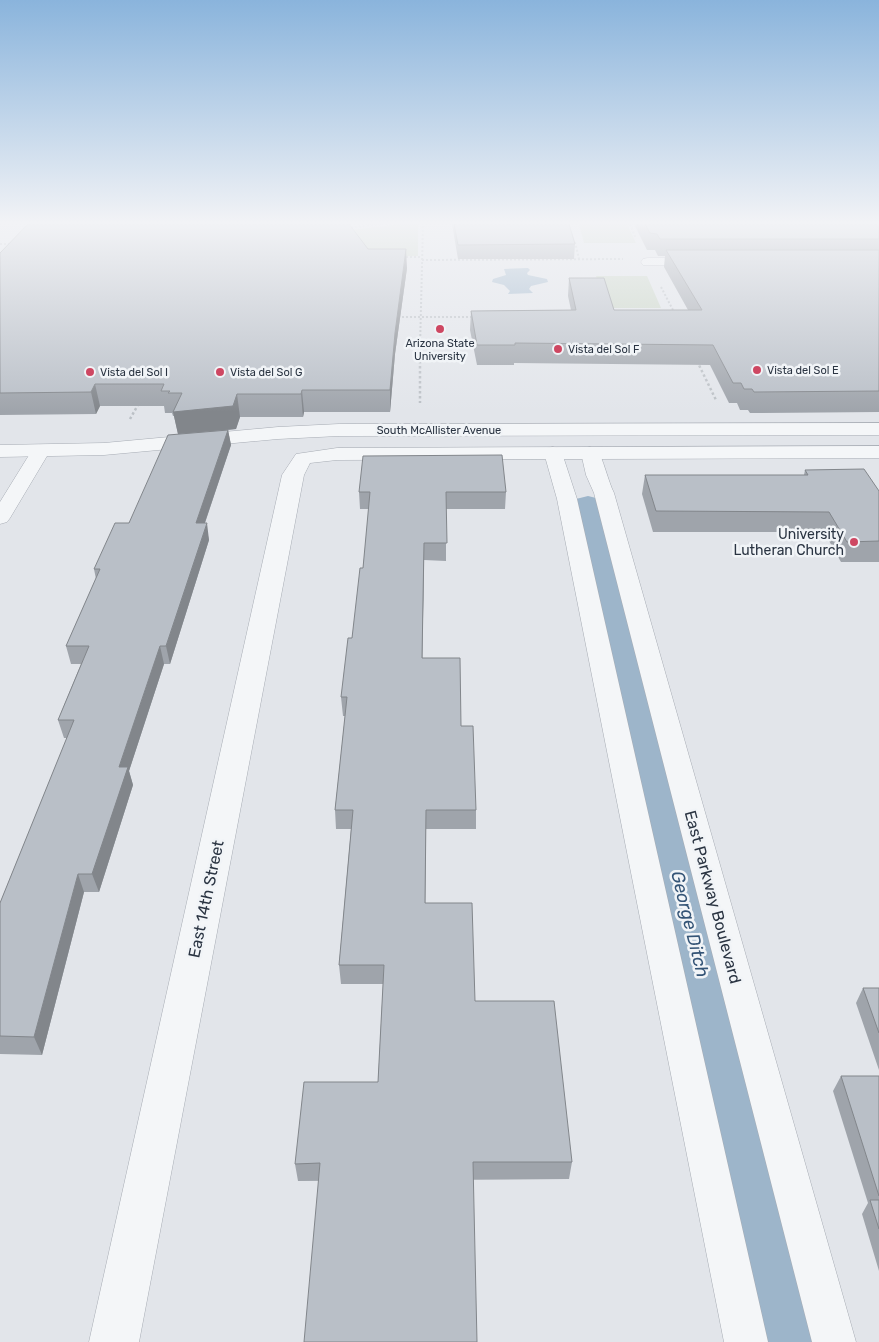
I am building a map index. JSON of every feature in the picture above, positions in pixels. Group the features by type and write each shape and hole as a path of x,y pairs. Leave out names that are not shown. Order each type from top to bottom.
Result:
{"street":[{"name":"South McAllister Avenue","path":"0,451 145,446 278,433 338,430 879,429"},
{"name":"South McAllister Avenue","path":"303,458 337,454 879,452"},
{"name":"East 14th Street","path":"114,1342 293,475 303,458"}],"lane":[{"path":"0,518 41,451"},
{"path":"553,453 568,499 746,1342"},
{"name":"East Parkway Boulevard","path":"590,453 596,475 604,493 834,1342"}],"path":[{"path":"420,409 421,287"},
{"path":"390,317 479,317"},
{"path":"693,353 717,403"},
{"path":"130,421 142,397"}],"green space":[{"path":"600,287 652,287 661,308 608,308"}],"water":[{"path":"506,287 531,287 529,289 533,293 508,294 510,291"}],"building":[{"path":"0,287 401,287 390,390 302,390 301,394 237,394 233,406 173,412 182,393 161,391 164,384 95,384 91,392 0,393"},
{"path":"571,287 607,287 614,310 702,310 688,287 879,287 879,391 754,392 752,389 744,389 741,383 733,383 713,345 515,343 515,345 477,345 471,311 576,310"},
{"path":"228,430 196,523 207,523 166,646 160,646 119,767 128,767 92,874 78,874 34,1037 0,1036 0,903 74,720 58,720 89,646 66,646 100,569 94,569 115,523 129,523 168,435"},
{"path":"502,455 506,492 446,492 447,543 424,543 422,658 460,658 461,726 473,726 476,810 426,810 425,903 472,903 475,1001 554,1001 572,1162 473,1162 477,1342 304,1342 320,1163 295,1164 304,1082 378,1082 384,965 339,965 353,810 335,810 347,697 341,697 348,638 352,638 360,568 363,568 370,492 359,492 363,456"},
{"path":"864,469 879,491 879,541 847,542 829,512 656,511 645,475 808,475 805,470"},
{"path":"863,988 879,988 879,1033"},
{"path":"841,1076 879,1076 879,1196"},
{"path":"870,1200 879,1200 879,1229"}],"waterway":[{"name":"George Ditch","path":"588,506 791,1342"}],"place":[{"name":"Arizona State University","path":"440,329"},
{"name":"Vista del Sol F","path":"558,349"},
{"name":"Vista del Sol E","path":"757,370"},
{"name":"Vista del Sol I","path":"90,372"},
{"name":"Vista del Sol G","path":"220,372"},
{"name":"University Lutheran Church","path":"854,542"}]}
